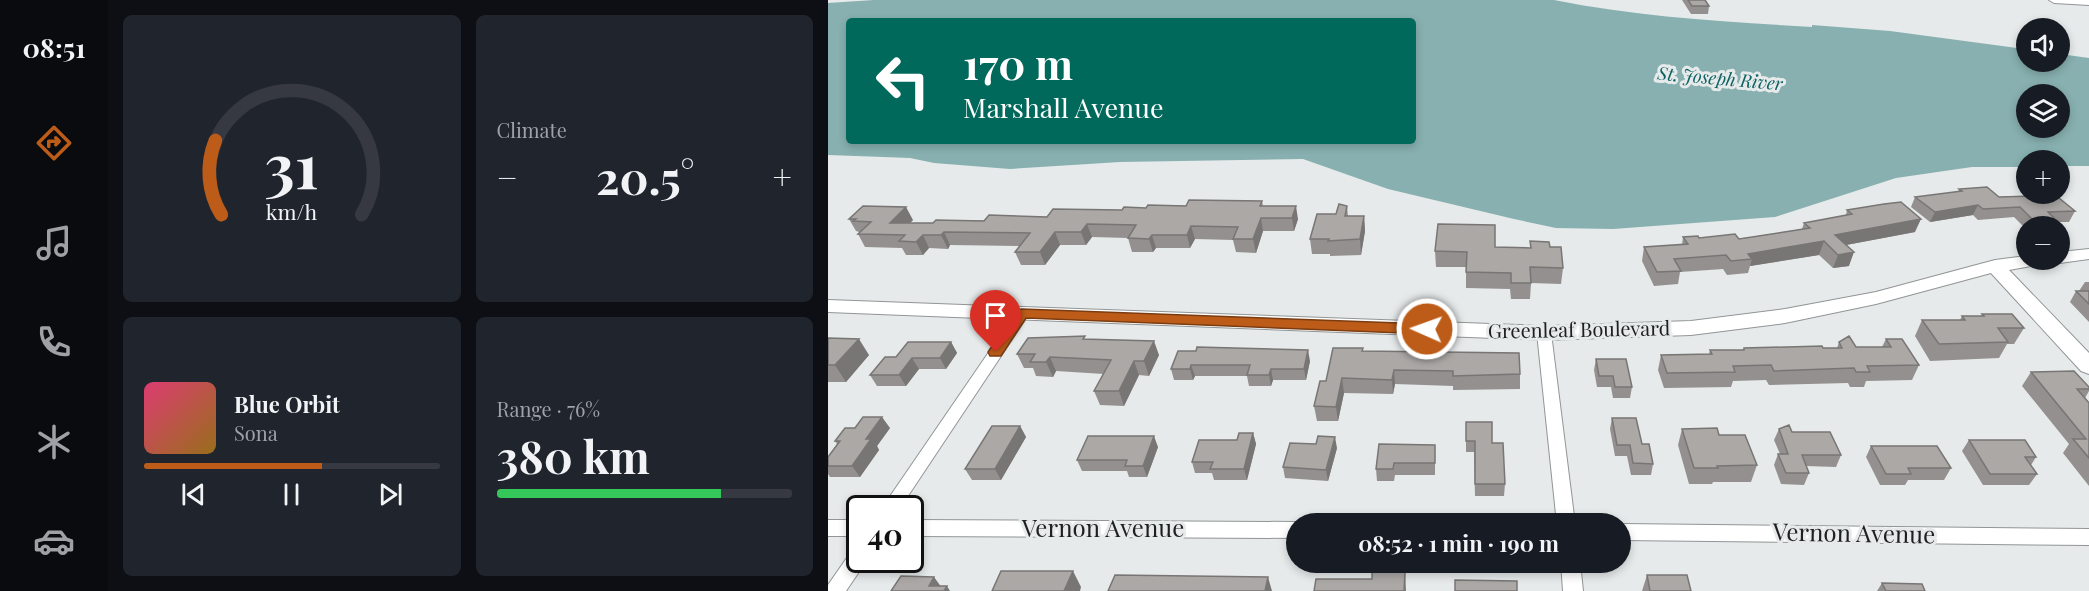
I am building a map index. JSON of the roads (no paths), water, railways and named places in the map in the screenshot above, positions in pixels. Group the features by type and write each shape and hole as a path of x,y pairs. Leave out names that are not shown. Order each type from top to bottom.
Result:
{"street":[{"path":"2054,0 2089,2"},
{"path":"2070,256 2089,254"},
{"name":"Greenleaf Boulevard","path":"828,306 1544,333 1691,328 1785,316 1876,298 1995,266 2016,263"},
{"path":"1995,266 2089,366"},
{"path":"900,495 1022,314"},
{"path":"1544,333 1565,513"},
{"path":"828,528 846,528"},
{"name":"Vernon Avenue","path":"924,528 1286,530"},
{"name":"Vernon Avenue","path":"1631,532 2089,537"},
{"path":"835,591 848,573"},
{"path":"1571,573 1573,591"}],"water":[{"name":"St. Joseph River","path":"874,0 1554,0 1618,11 1683,18 1890,31 2016,48 2016,72 2070,72 2070,55 2089,58 2089,166 2070,166 2070,150 2016,150 2016,167 1972,167 1896,178 1775,217 1613,229 1556,228 1388,189 1303,159 1120,162 1010,169 934,163 910,158 828,155 828,3"}]}
